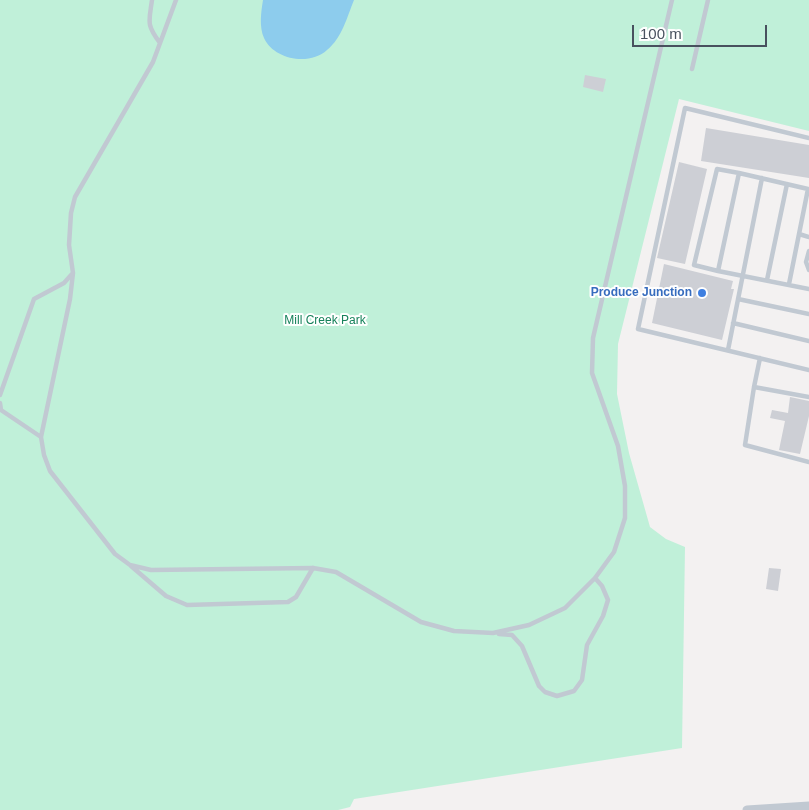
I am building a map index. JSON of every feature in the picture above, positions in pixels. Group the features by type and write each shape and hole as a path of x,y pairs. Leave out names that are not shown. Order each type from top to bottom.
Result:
{"street":[{"path":"747,810 809,806"}],"lane":[{"path":"152,0 148,17 150,27 160,43"},
{"path":"176,0 152,62 75,197 69,245 73,273 70,299 41,437 44,455 50,472 116,554 166,596 176,602 187,605 288,602 296,597 313,568"},
{"path":"493,633 530,625 566,608 595,578 614,552 625,518 625,486 618,446 592,373 593,338 672,0"},
{"path":"692,69 708,0"},
{"path":"809,138 685,108 638,329 809,370"},
{"path":"789,284 808,189 717,169 694,265 718,272 809,289"},
{"path":"718,272 739,173"},
{"path":"728,350 762,178"},
{"path":"767,280 787,184"},
{"path":"799,234 809,237"},
{"path":"809,250 806,262 809,270"},
{"path":"0,395 34,299 64,283 73,273"},
{"path":"738,299 809,314"},
{"path":"734,323 809,341"},
{"path":"760,358 745,445 809,462"},
{"path":"754,387 809,397"},
{"path":"0,403 1,410 41,437"},
{"path":"130,565 151,570 313,568 336,572 421,622 454,631 512,635 522,646 539,686 545,692 558,696 574,691 582,680 587,646 603,616 608,600 602,586 595,578"}],"green space":[{"name":"Mill Creek Park","path":"0,0 809,0 809,131 679,99 618,344 617,394 629,453 650,527 666,539 685,547 682,748 354,799 350,807 338,810 0,810"}],"water":[{"path":"263,0 354,0 337,40 320,55 302,59 284,56 269,45 264,38 261,29"}],"building":[{"path":"585,75 606,79 603,92 583,87"},
{"path":"706,128 809,145 809,178 701,161"},
{"path":"679,162 707,169 685,264 657,258"},
{"path":"664,264 733,281 731,289 734,289 722,340 652,323"},
{"path":"790,397 809,401 809,416 800,454 779,450 785,421 770,418 772,410 788,413"},
{"path":"769,568 781,569 778,591 766,589"}],"place":[{"name":"Produce Junction","path":"702,293"}]}
